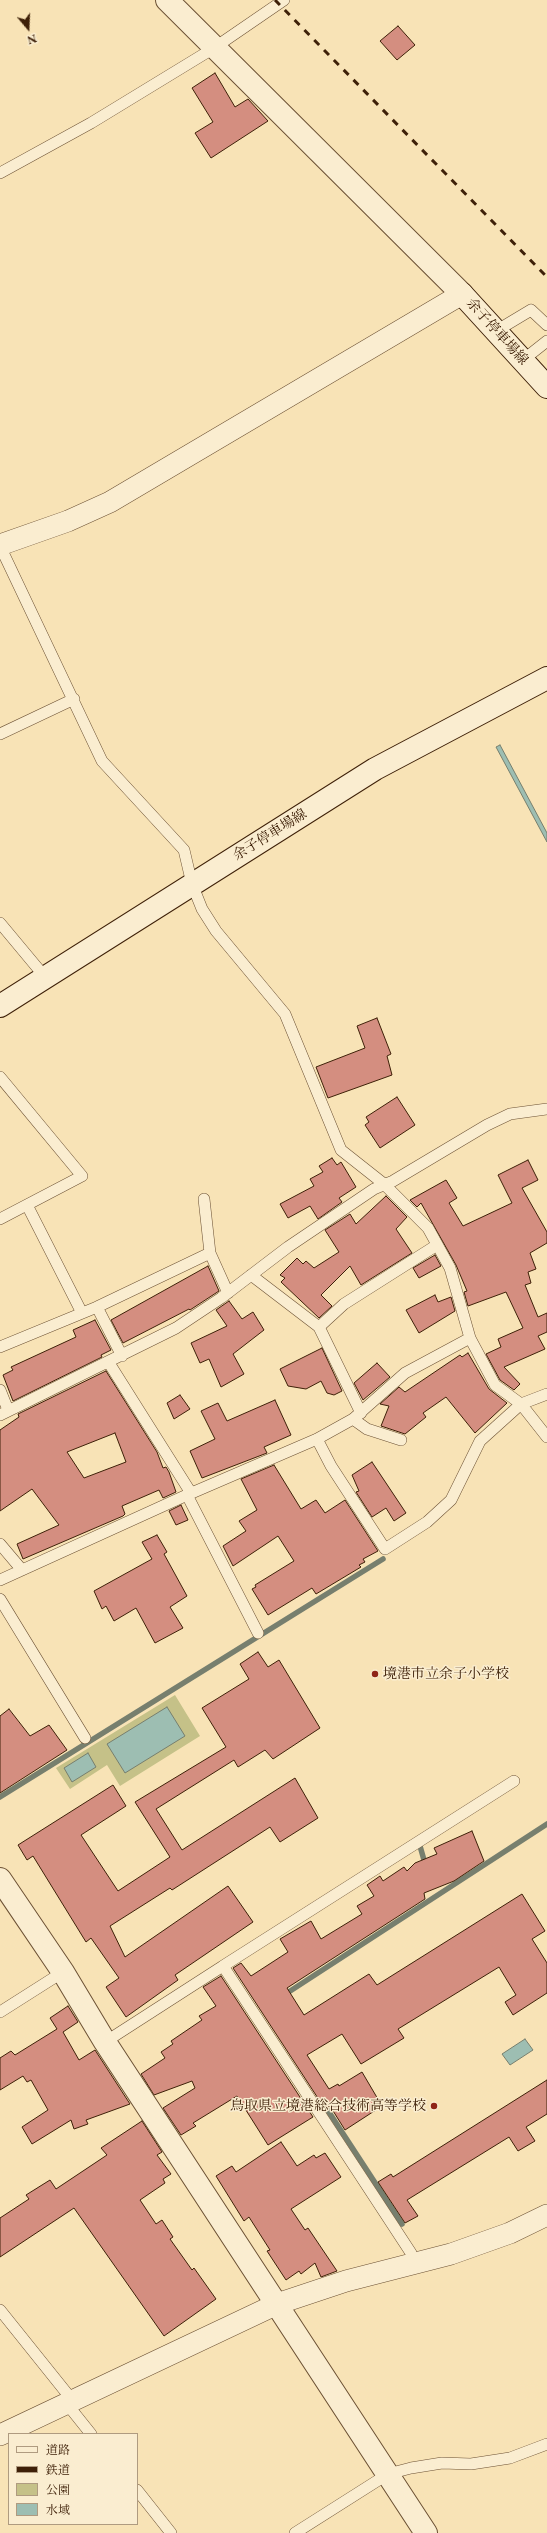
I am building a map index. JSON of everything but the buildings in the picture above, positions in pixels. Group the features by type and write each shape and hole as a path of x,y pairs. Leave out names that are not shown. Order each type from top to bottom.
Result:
{"street":[{"name":"余子停車場線","path":"167,0 462,294 547,387"},
{"path":"0,545 68,521 110,502 462,294"},
{"name":"余子停車場線","path":"0,1006 374,769 547,678"},
{"path":"0,1879 63,1972 105,2042 426,2533"},
{"path":"0,2435 277,2304 414,2263 451,2254 510,2233 547,2215"}],"lane":[{"path":"0,173 91,123 214,48 284,0"},
{"path":"496,331 531,310 547,325"},
{"path":"523,360 547,341"},
{"path":"0,545 102,761 184,850 192,884 202,910 216,931 285,1014 341,1150 384,1184 428,1228 450,1268 470,1338 495,1385 521,1404 547,1437"},
{"path":"0,734 74,699"},
{"path":"0,923 45,977"},
{"path":"0,1077 82,1176 0,1220"},
{"path":"0,1390 4,1412 109,1363 176,1328 228,1293 288,1247 384,1184 393,1181 487,1125 510,1114 547,1109"},
{"path":"204,1199 210,1253 228,1293"},
{"path":"27,1205 82,1313"},
{"path":"319,1327 344,1304 437,1245"},
{"path":"0,1346 97,1307 210,1253"},
{"path":"251,1275 319,1327 357,1416 368,1429 401,1440"},
{"path":"97,1307 122,1356"},
{"path":"0,1580 189,1494 317,1439 357,1416 405,1373 470,1338"},
{"path":"109,1363 189,1494 258,1633"},
{"path":"317,1439 331,1466 385,1549 427,1522 445,1506 457,1488 480,1441 521,1404 547,1394"},
{"path":"0,1544 22,1570"},
{"path":"0,1599 85,1738"},
{"path":"105,2042 514,1781"},
{"path":"223,1966 411,2252 414,2263"},
{"path":"0,2012 63,1972"},
{"path":"0,2310 70,2403 90,2433"},
{"path":"295,2533 388,2474 411,2468 442,2463 472,2464 510,2458 547,2444"},
{"path":"138,2491 171,2533"}],"green space":[{"path":"175,1695 200,1736 120,1786 107,1765 70,1789 56,1768"}],"water":[{"path":"500,745 547,833 547,842 496,747"},
{"path":"167,1707 185,1736 125,1773 107,1744"},
{"path":"88,1753 96,1767 72,1782 64,1768"},
{"path":"525,2039 533,2050 510,2065 502,2054"}],"waterway":[{"path":"0,1797 383,1559"},
{"path":"284,1995 547,1824"},
{"path":"420,1846 426,1867"},
{"path":"323,2103 402,2224"}],"railway":[{"path":"275,0 547,277"}],"place":[{"name":"境港市立余子小学校","path":"375,1674"},
{"name":"鳥取県立境港総合技術高等学校","path":"434,2106"}]}
